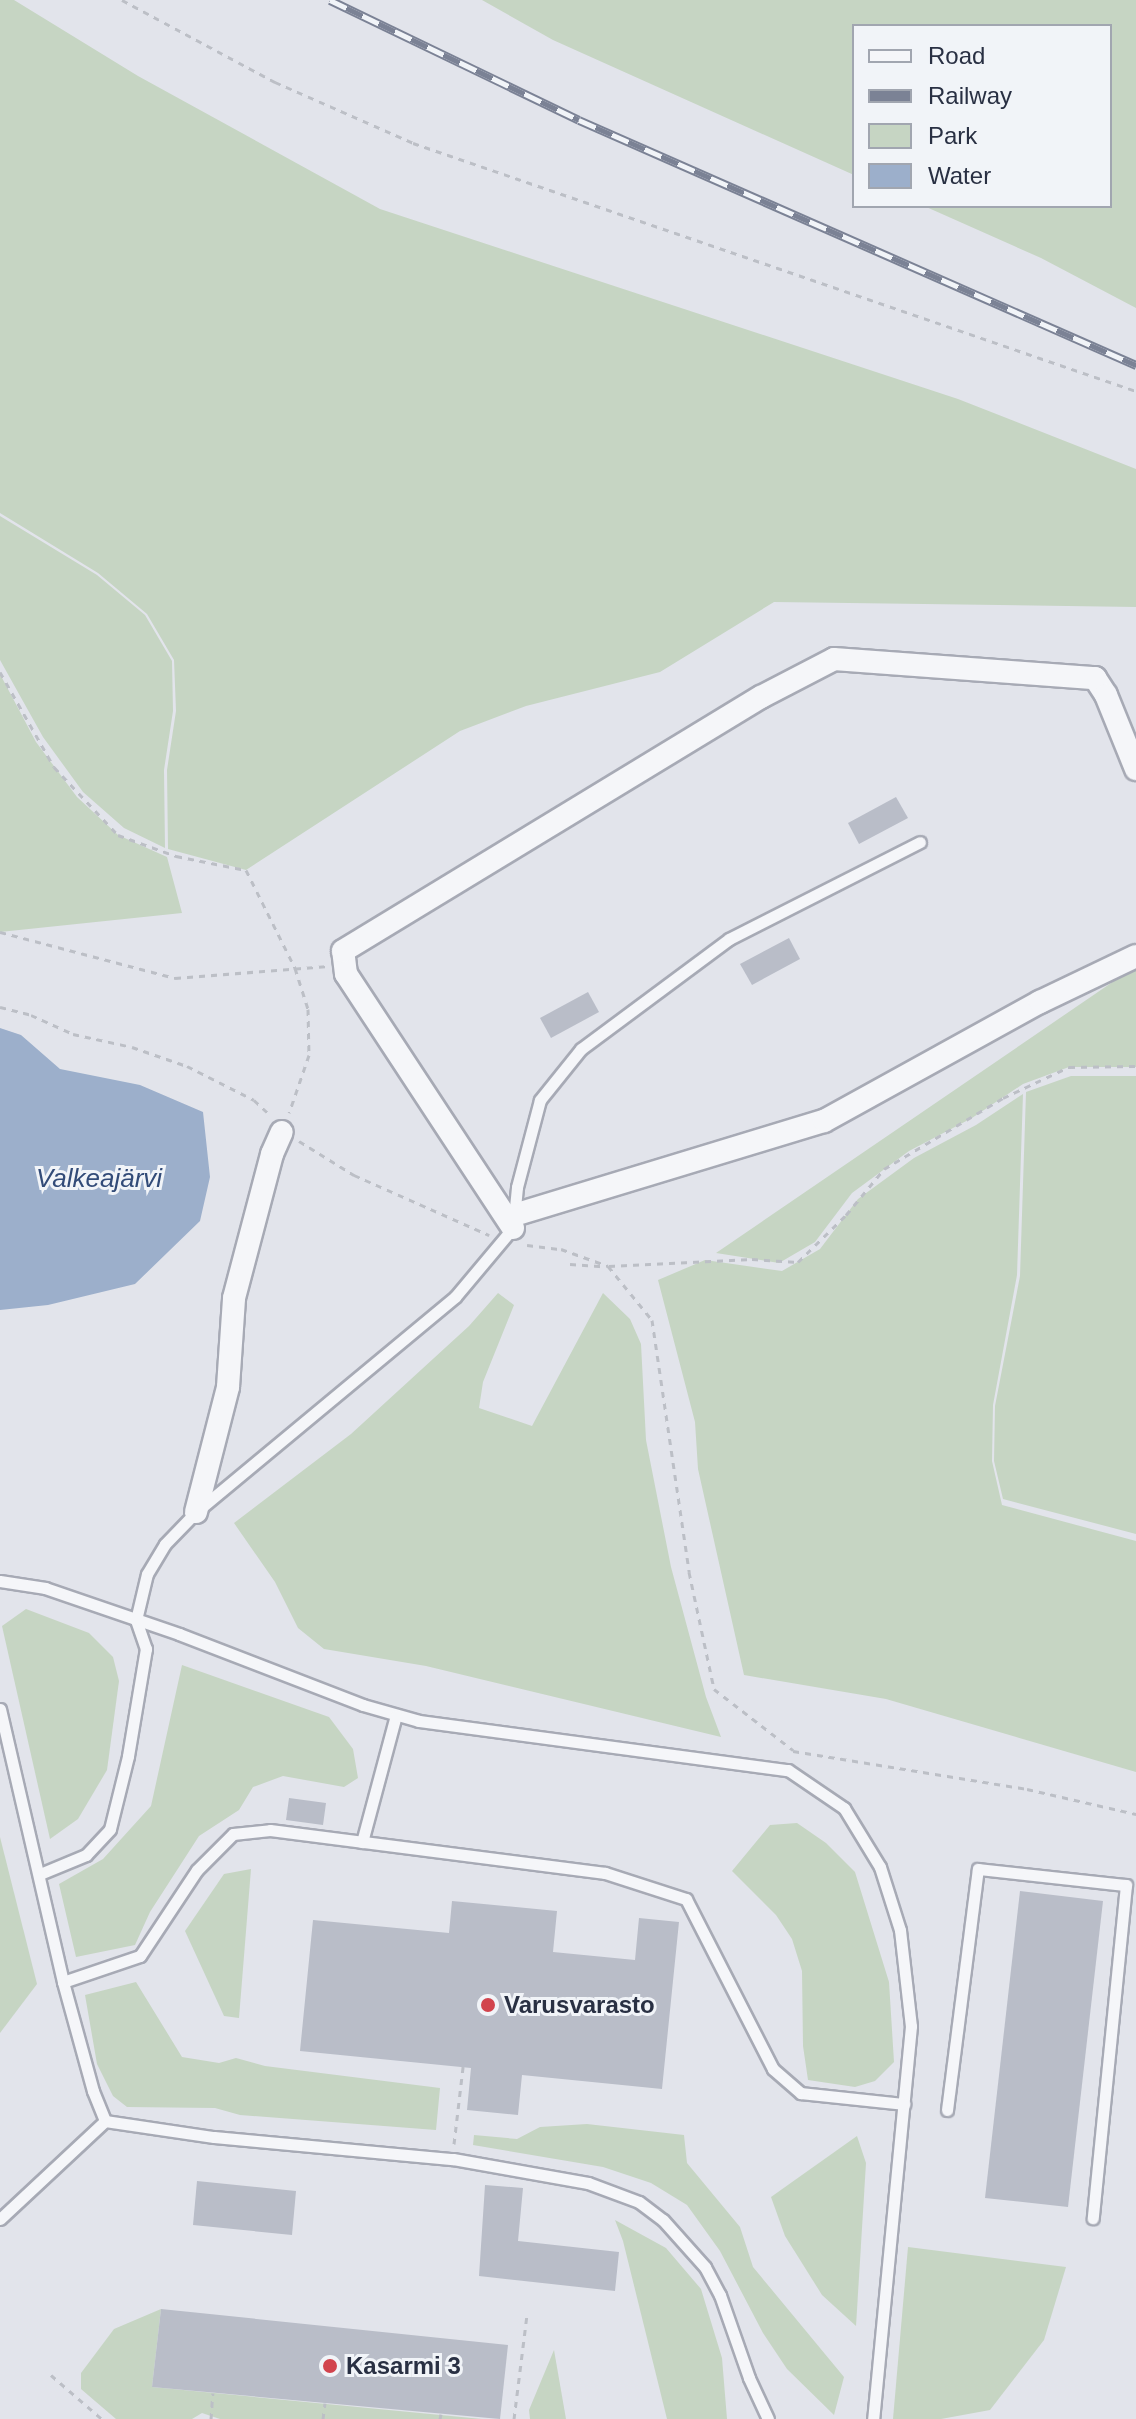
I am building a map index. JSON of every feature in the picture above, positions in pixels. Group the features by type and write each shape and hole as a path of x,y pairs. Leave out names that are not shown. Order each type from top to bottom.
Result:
{"street":[{"path":"1136,769 1106,695 1095,678 834,659 761,697 359,940 343,951 342,966 510,1228 824,1121 1040,1002 1136,956"},
{"path":"196,1512 228,1387 234,1298 272,1154 282,1132"}],"lane":[{"path":"40,1874 86,1855 110,1829 146,1649 136,1620 147,1574 165,1544 196,1512 455,1297 510,1228 517,1187 540,1100 581,1049 729,939 920,842"},
{"path":"0,1581 45,1588 396,1715 419,1721 788,1770 844,1808 880,1867 900,1930 911,2026 873,2419"},
{"path":"0,1709 63,1982 93,2091 105,2121"},
{"path":"362,1842 396,1715"},
{"path":"63,1982 140,1956 197,1870 233,1834 270,1830 605,1873 686,1899 773,2069 801,2093 904,2104"},
{"path":"947,2110 978,1869 1126,1885 1093,2218"},
{"path":"105,2121 214,2137 453,2159 588,2183 639,2202 663,2220 705,2267 720,2295 749,2378 768,2419"},
{"path":"0,2219 105,2121"}],"path":[{"path":"122,0 275,82 413,143 1136,391"},
{"path":"0,672 54,767 118,835 176,856 246,870 295,968 308,1009 309,1055 282,1132"},
{"path":"0,932 175,978 342,966"},
{"path":"0,1007 31,1015 73,1034 132,1047 187,1066 254,1100 282,1132 354,1175 510,1228 608,1266 652,1320 689,1572 714,1689 793,1750 1027,1789 1136,1814"},
{"path":"570,1264 608,1266 752,1259 798,1262 846,1215 884,1169 1003,1098 1069,1067 1136,1066"},
{"path":"788,1770 793,1750"},
{"path":"453,2159 463,2067"},
{"path":"514,2419 527,2315"},
{"path":"51,2375 102,2419"},
{"path":"211,2419 213,2393"},
{"path":"323,2419 325,2403"}],"green space":[{"path":"0,0 14,0 138,76 380,209 958,399 1136,469 1136,607 774,602 660,672 526,706 460,731 246,870 168,849 167,770 176,711 174,660 147,614 98,573 0,513"},
{"path":"482,0 1136,0 1136,308 1041,258 928,208 1112,208 1112,24 852,24 852,174 553,40"},
{"path":"0,516 97,575 145,615 172,661 173,711 164,770 165,848 124,828 83,792 43,737 0,660"},
{"path":"0,674 36,742 77,797 118,835 167,857 182,913 0,932"},
{"path":"1136,966 1136,1067 1069,1067 1023,1084 972,1118 909,1151 852,1193 815,1242 779,1263 716,1253"},
{"path":"1071,1076 1136,1076 1136,1534 1003,1499 994,1461 995,1406 1020,1276 1026,1092"},
{"path":"1023,1094 1017,1275 993,1405 992,1461 1002,1505 1136,1541 1136,1772 886,1699 744,1675 698,1469 695,1422 658,1280 705,1260 782,1271 820,1249 858,1199 914,1158 976,1125"},
{"path":"498,1293 514,1305 483,1382 479,1408 532,1426 603,1293 630,1319 641,1344 646,1440 671,1567 706,1697 721,1737 426,1666 324,1649 298,1628 275,1582 234,1523 351,1434 469,1326"},
{"path":"26,1609 89,1633 113,1657 119,1681 107,1770 78,1819 50,1839 2,1626"},
{"path":"182,1665 329,1717 353,1749 358,1778 344,1787 283,1776 253,1787 239,1810 199,1836 150,1912 135,1945 76,1957 59,1884 103,1859 151,1806"},
{"path":"797,1823 826,1843 855,1872 889,1982 894,2062 875,2081 855,2087 808,2080 803,2046 802,1971 792,1939 776,1915 732,1871 770,1825"},
{"path":"0,1837 37,1984 0,2033"},
{"path":"251,1869 239,2018 224,2016 185,1931 224,1874"},
{"path":"136,1982 182,2057 219,2063 236,2058 265,2066 440,2088 436,2130 240,2115 215,2108 127,2107 113,2096 97,2064 85,1995"},
{"path":"587,2124 684,2135 687,2163 740,2227 753,2267 844,2377 834,2415 787,2369 763,2333 720,2251 687,2205 651,2183 603,2167 473,2145 474,2135 517,2139 540,2127"},
{"path":"857,2136 866,2163 856,2326 822,2295 785,2236 771,2197"},
{"path":"615,2220 666,2248 701,2289 722,2358 727,2419 667,2419 623,2241"},
{"path":"908,2247 1066,2267 1044,2340 990,2410 941,2419 893,2419"},
{"path":"161,2309 152,2387 482,2419 220,2419 202,2413 192,2419 116,2419 81,2389 81,2373 114,2329"},
{"path":"554,2350 566,2419 530,2419 529,2410"}],"water":[{"name":"Valkeajärvi","path":"0,1028 21,1035 60,1069 140,1085 203,1112 210,1177 200,1221 135,1284 48,1305 0,1310"}],"building":[{"path":"896,797 908,818 859,844 848,823"},
{"path":"789,938 800,959 752,985 740,964"},
{"path":"588,992 599,1012 551,1038 540,1018"},
{"path":"289,1798 326,1803 323,1825 286,1820"},
{"path":"1020,1891 1103,1901 1068,2207 985,2198"},
{"name":"Varusvarasto","path":"452,1901 557,1911 553,1952 635,1960 639,1918 679,1922 662,2089 522,2075 518,2115 467,2110 471,2068 300,2051 313,1920 449,1933"},
{"path":"197,2181 296,2191 292,2235 193,2225"},
{"path":"485,2185 523,2188 518,2241 619,2252 615,2291 479,2276"},
{"name":"Kasarmi 3","path":"161,2309 508,2345 500,2419 152,2387"}],"railway":[{"path":"330,0 579,120 1136,365"}],"place":[{"name":"Varusvarasto","path":"488,2005"},
{"name":"Kasarmi 3","path":"330,2366"}]}
